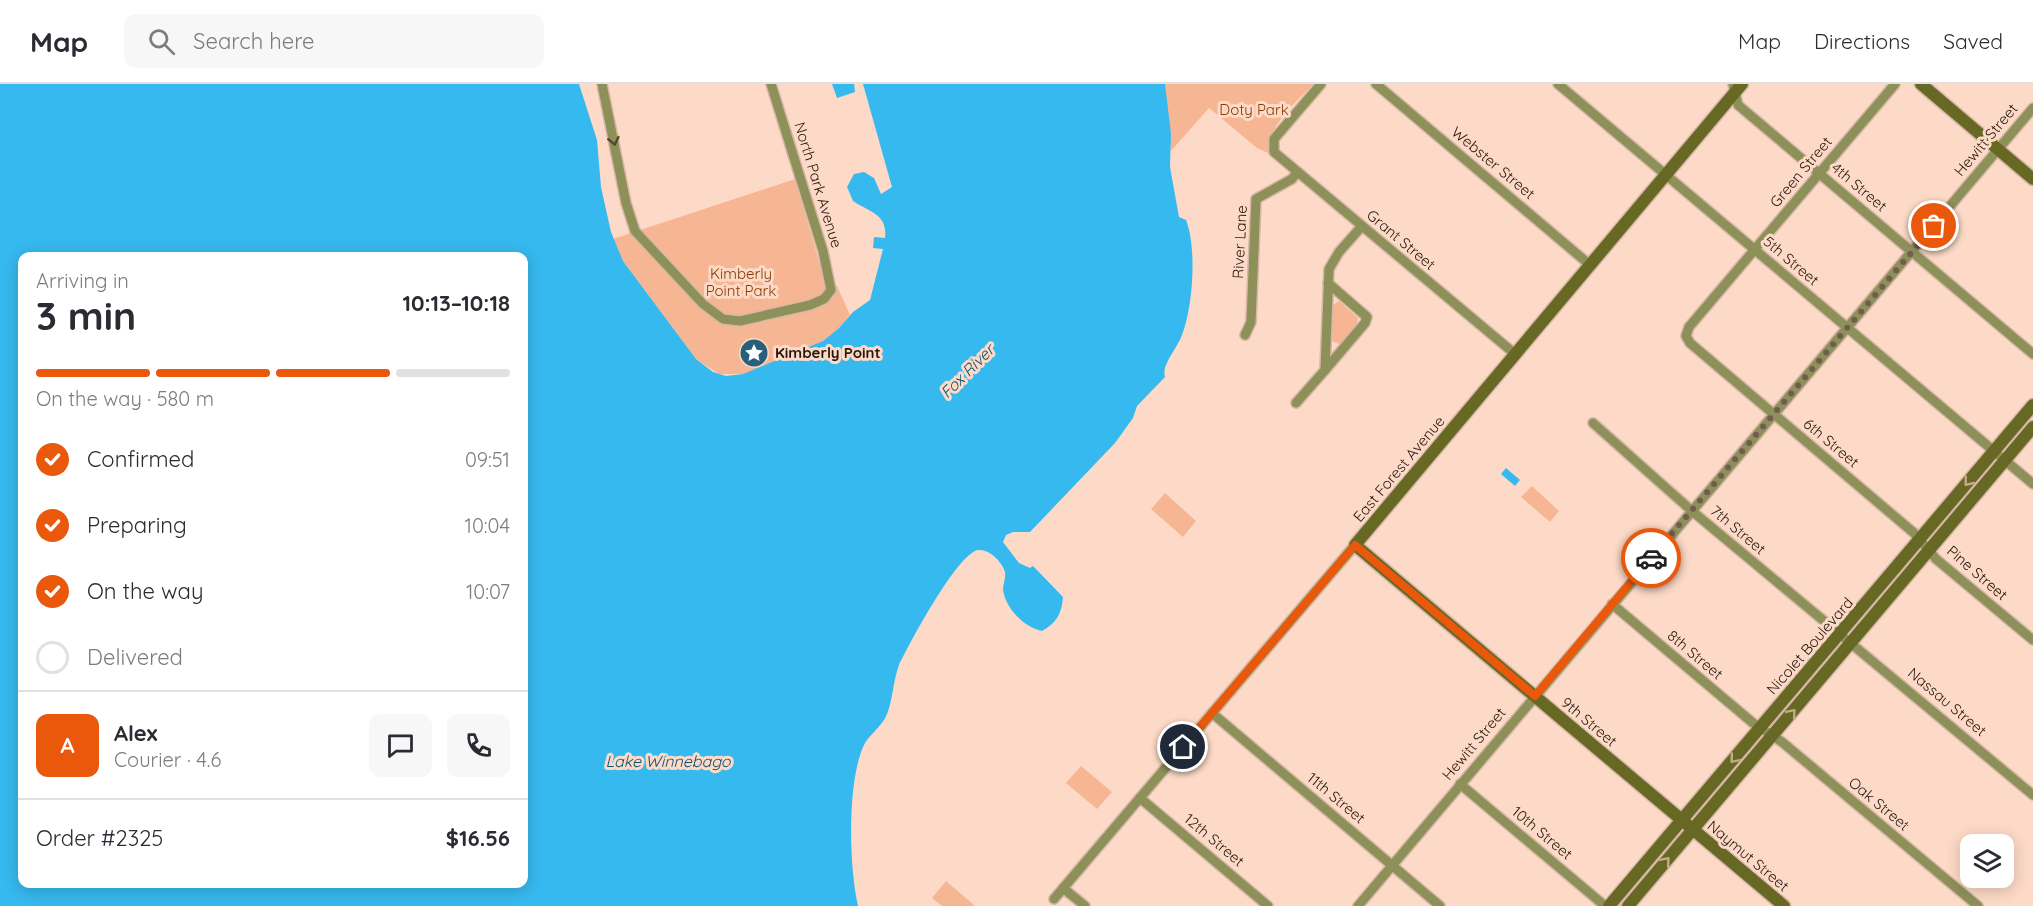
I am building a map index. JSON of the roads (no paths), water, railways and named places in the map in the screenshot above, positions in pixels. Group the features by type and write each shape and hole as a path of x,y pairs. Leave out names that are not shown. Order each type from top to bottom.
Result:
{"street":[{"name":"North Park Avenue","path":"602,84 629,214 635,231 703,304 723,318 740,321 810,305 829,294 831,285 823,251 771,84"},
{"name":"Grant Street","path":"1321,84 1277,134 1272,145 1274,152 1515,354"},
{"name":"Webster Street","path":"1376,84 1590,265"},
{"name":"5th Street","path":"1558,84 2033,484"},
{"name":"Green Street","path":"1686,336 1689,327 1895,84"},
{"path":"1921,84 2033,179"},
{"name":"East Forest Avenue","path":"1054,899 1355,545 1666,175 1737,87"},
{"name":"4th Street","path":"1737,87 1738,105 2033,354"},
{"name":"Hewitt Street","path":"1358,906 2033,108"},
{"name":"River Lane","path":"1245,335 1251,321 1255,204 1259,196 1288,182 1297,172"},
{"path":"1325,370 1329,269 1334,258 1362,226"},
{"path":"1296,403 1365,323 1367,317 1328,284"},
{"name":"6th Street","path":"1686,336 1690,343 1921,539 1930,550"},
{"name":"Nicolet Boulevard","path":"1607,906 2033,405"},
{"name":"7th Street","path":"1593,423 1692,511 1839,634"},
{"name":"Nicolet Boulevard","path":"1628,906 2033,428"},
{"name":"9th Street","path":"1355,545 1693,829"},
{"name":"Pine Street","path":"1930,550 1936,559 2033,640"},
{"name":"8th Street","path":"1612,604 1760,728"},
{"name":"Nassau Street","path":"1839,634 2033,795"},
{"name":"11th Street","path":"1212,713 1440,906"},
{"name":"Oak Street","path":"1760,728 1978,906"},
{"name":"10th Street","path":"1460,784 1607,906"},
{"name":"12th Street","path":"1140,798 1268,906"},
{"name":"Naymut Street","path":"1693,829 1784,906"},
{"path":"1063,888 1085,906"}],"water":[{"path":"0,84 579,84 597,140 601,187 611,232 623,261 696,359 713,372 726,376 743,374 823,341 853,312 870,300 883,249 873,248 874,237 885,238 884,224 876,215 853,201 847,187 854,174 864,172 874,178 881,194 892,187 863,84 1165,84 1171,134 1170,167 1179,217 1186,220 1192,246 1191,294 1182,335 1165,367 1165,377 1137,406 1133,418 1115,443 1030,532 1013,532 1006,535 1003,542 1019,563 1030,568 1033,566 1063,597 1060,613 1055,621 1042,631 1029,626 1017,616 1005,597 1003,590 1005,572 1001,564 991,554 982,550 969,555 958,567 923,620 899,665 887,714 865,743 858,763 852,803 851,848 858,906 0,906"},
{"path":"832,84 854,84 855,92 837,98"},
{"path":"1506,468 1520,480 1515,486 1501,474"}],"place":[{"name":"Kimberly Point","path":"754,353"}],"park label":[{"name":"Doty Park","path":"1254,110"},
{"name":"Kimberly Point Park","path":"741,282"}],"water label":[{"name":"Fox River","path":"967,371"},
{"name":"Lake Winnebago","path":"668,761"}]}
